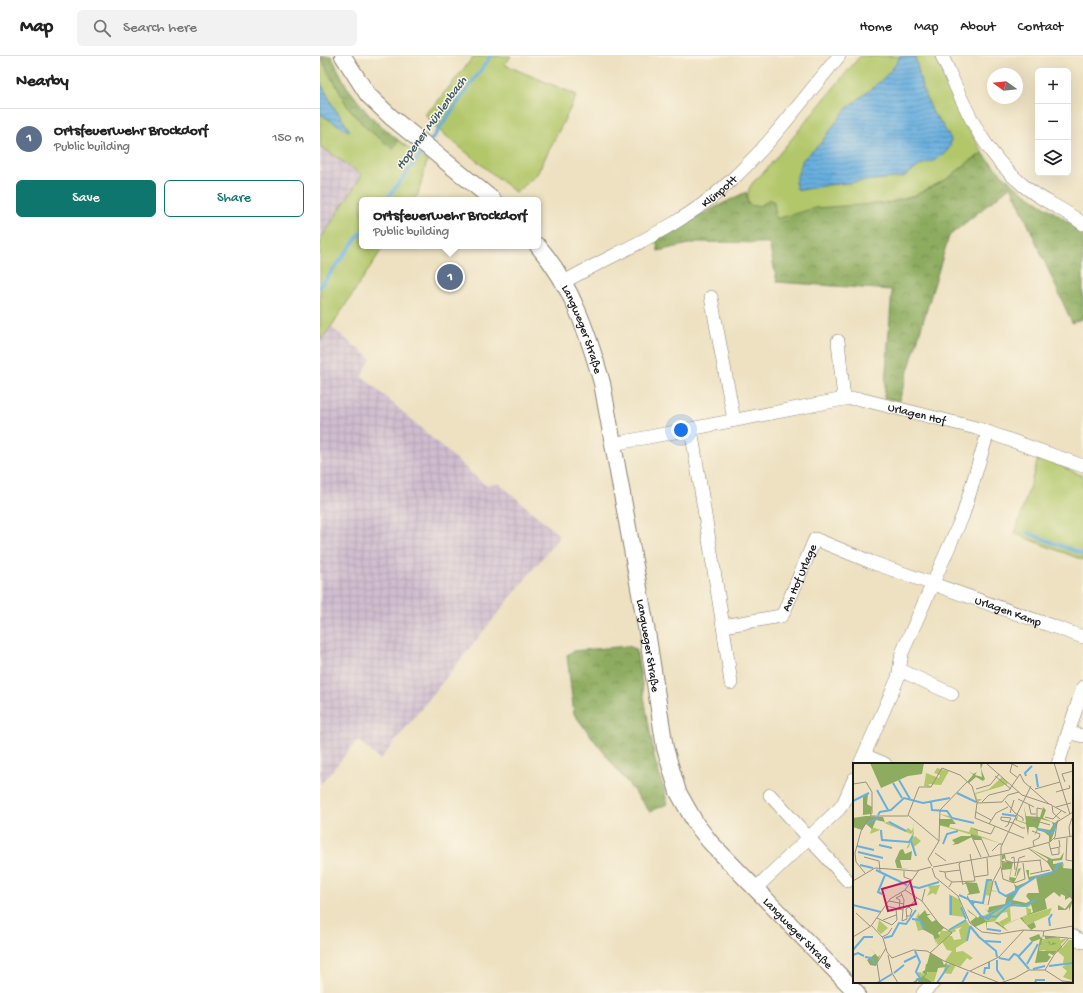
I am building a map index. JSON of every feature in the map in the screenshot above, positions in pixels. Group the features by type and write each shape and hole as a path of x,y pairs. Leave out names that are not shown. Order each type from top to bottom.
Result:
{"street":[{"path":"343,56 368,95 416,138 489,197"},
{"name":"Klünpott","path":"564,282 690,213 725,187 751,162 839,56"},
{"path":"942,56 977,132 1003,168 1026,187 1083,224"},
{"name":"Langweger Straße","path":"540,249 564,282 591,344 602,383 648,638 665,748 678,792 696,824 710,842 857,993"},
{"path":"711,297 734,420"},
{"path":"838,341 844,399"},
{"name":"Urlagen Hof","path":"613,444 844,399 860,399 988,432 1083,466"},
{"path":"692,429 731,683"},
{"path":"880,763 862,759 900,670 902,653 963,515 988,432"},
{"name":"Am Hof Urlage","path":"723,626 781,616 816,538 871,562"},
{"name":"Urlagen Kamp","path":"871,562 1083,637"},
{"path":"900,670 952,694"},
{"path":"1058,763 1083,687"},
{"path":"1069,733 1083,736"},
{"path":"755,889 839,809 844,802 853,781"},
{"path":"770,794 848,881"},
{"path":"1073,937 1083,942"},
{"path":"923,993 933,983"}],"shaded area":[{"path":"320,146 362,175 320,240"},
{"path":"331,327 371,359 362,376 485,485 500,484 560,536 380,760 358,740 320,785 320,341"}],"green space":[{"path":"320,56 330,77 392,149 398,140 427,161 416,197 359,197 359,249 382,249 331,327 320,341 320,240 362,175 320,146"},
{"path":"321,56 331,56 347,87 369,115 398,140 393,149 365,127 347,106"},
{"path":"474,56 511,56 505,65 577,95 537,174 516,193 434,126 425,113 433,107"},
{"path":"860,56 936,56 973,137 983,153 947,179 914,196 888,203 856,206 776,219 763,205 754,207 748,204 748,193 751,185 765,171"},
{"path":"983,153 993,166 1017,187 1083,233 1083,318 1072,323 1011,186 949,236 899,401 884,398 892,290 777,282 769,243 698,242 658,251 656,237 746,192 748,204 759,206 769,199 774,202 776,219 815,208 888,203 914,196 947,179"},
{"path":"1039,456 1083,476 1083,560 1015,534"},
{"path":"628,646 636,649 655,761 665,792 667,804 650,812 574,714 567,655 573,651"}],"water":[{"path":"900,56 915,56 922,87 933,113 951,139 950,147 936,160 923,164 903,177 829,185 801,190 797,189 795,182 803,159 820,144 845,110 883,79 895,65"},
{"path":"320,81 333,106 350,130 348,131 320,114"}],"waterway":[{"name":"Hopener Mühlenbach","path":"429,143 491,56"},
{"name":"Hopener Mühlenbach","path":"388,197 424,150"},
{"name":"Hopener Mühlenbach","path":"320,287 359,235"},
{"path":"1028,533 1083,554"}],"place":[{"name":"Ortsfeuerwehr Brockdorf","path":"450,277"}]}
